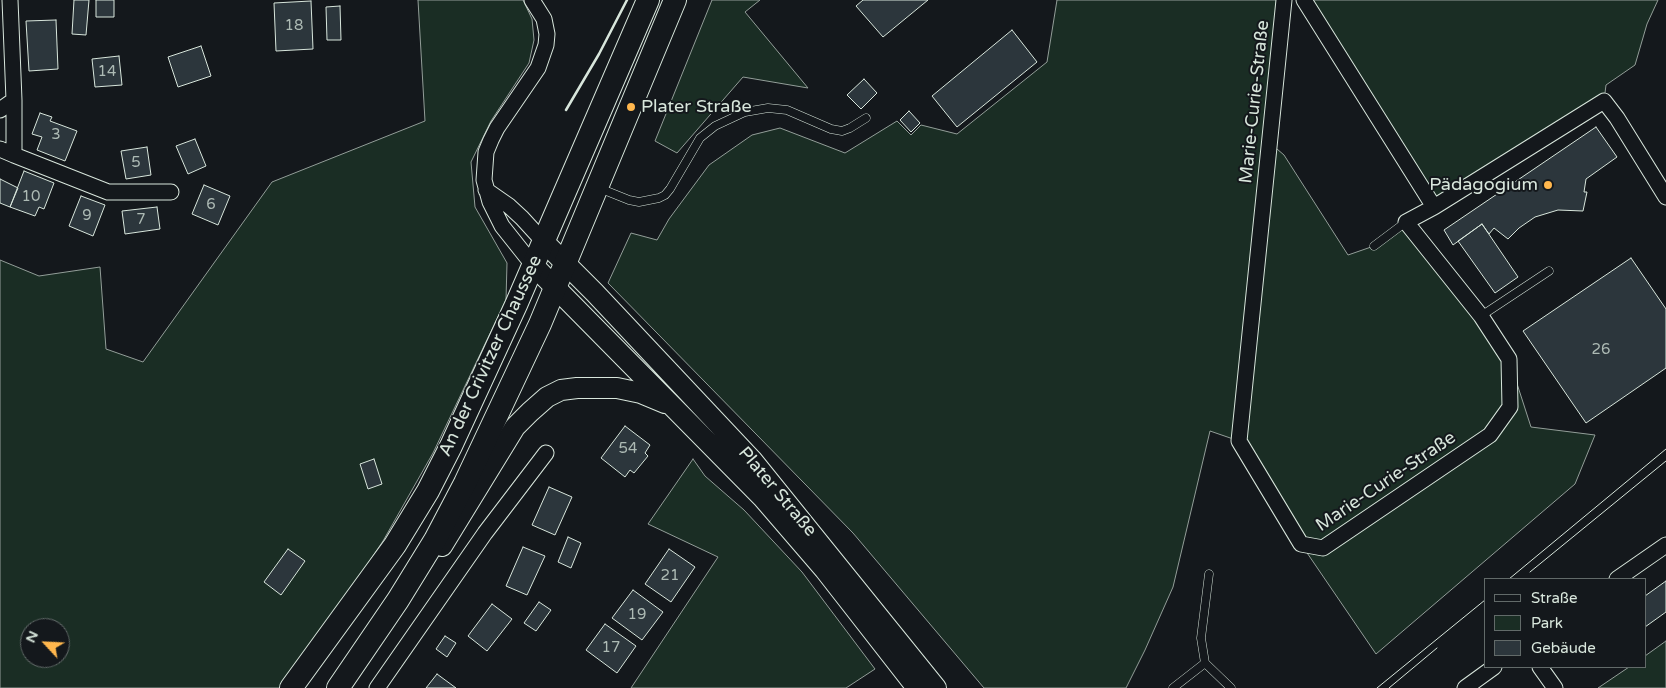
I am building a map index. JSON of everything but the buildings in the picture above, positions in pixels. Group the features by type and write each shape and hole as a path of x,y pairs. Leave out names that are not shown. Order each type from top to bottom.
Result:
{"main road":[{"name":"An der Crivitzer Chaussee","path":"291,688 395,545 428,491 455,437 533,265 648,0"},
{"name":"An der Crivitzer Chaussee","path":"339,688 398,600 435,540 505,402 598,187 675,0"}],"street":[{"path":"10,0 14,100 7,152 108,192 171,192"},
{"path":"532,0 544,19 547,34 546,45 538,68 491,140 485,161 484,180 490,202 502,226 533,265"},
{"name":"Marie-Curie-Straße","path":"1284,0 1239,441 1301,544 1323,548 1490,435 1510,407 1508,359 1481,316 1406,222"},
{"path":"1304,0 1434,207"},
{"path":"0,110 14,100"},
{"path":"1406,222 1434,207 1604,101 1617,118 1666,197"},
{"path":"486,190 509,206 543,241"},
{"name":"Plater Straße","path":"543,241 752,460 936,688"},
{"name":"Plater Straße","path":"533,265 763,498 825,570 917,688"},
{"path":"339,688 364,663 407,602 514,427 547,397 561,390 616,388 633,391 672,405"},
{"path":"377,688 485,533 546,452"},
{"path":"1618,578 1666,544"},
{"path":"1466,688 1493,668"},
{"path":"1541,668 1554,688"}],"lane":[{"path":"598,187 629,200 639,202 665,195 700,138 714,126 745,112 768,108 787,110 831,129 842,131 866,118"},
{"path":"1374,246 1406,222"},
{"path":"1481,316 1549,271"},
{"path":"1208,574 1201,638 1204,663 1232,688"},
{"path":"1173,688 1204,663"}],"green space":[{"path":"418,0 523,0 532,19 534,40 529,63 491,121 471,162 475,207 507,263 506,300 433,453 383,541 327,625 280,688 0,688 0,260 39,276 100,267 106,349 143,362 272,182 425,121"},
{"path":"712,0 760,0 745,12 808,88 743,77 677,153 655,141"},
{"path":"1057,0 1284,0 1270,143 1284,155 1348,255 1374,246 1406,222 1509,359 1531,427 1595,435 1575,484 1376,654 1301,544 1239,441 1210,431 1173,587 1126,688 984,688 853,533 608,283 631,233 657,240 669,219 709,165 752,135 780,128 845,153 897,121 911,135 921,125 957,134 1047,62"},
{"path":"1304,0 1658,0 1647,24 1635,65 1606,85 1604,101 1434,207"},
{"path":"693,459 705,476 744,510 802,572 875,669 846,688 631,688 718,557 648,524"},
{"path":"1666,641 1666,688 1598,688 1628,668 1646,668 1646,655"}],"tram line":[{"path":"1510,578 1666,449"},
{"path":"1530,572 1666,461"},
{"path":"1377,688 1484,601"},
{"path":"1389,688 1437,648"}],"wall":[{"path":"566,110 599,54 627,0"}],"place":[{"name":"Plater Straße","path":"631,107"},
{"name":"Pädagogium","path":"1548,185"}]}
